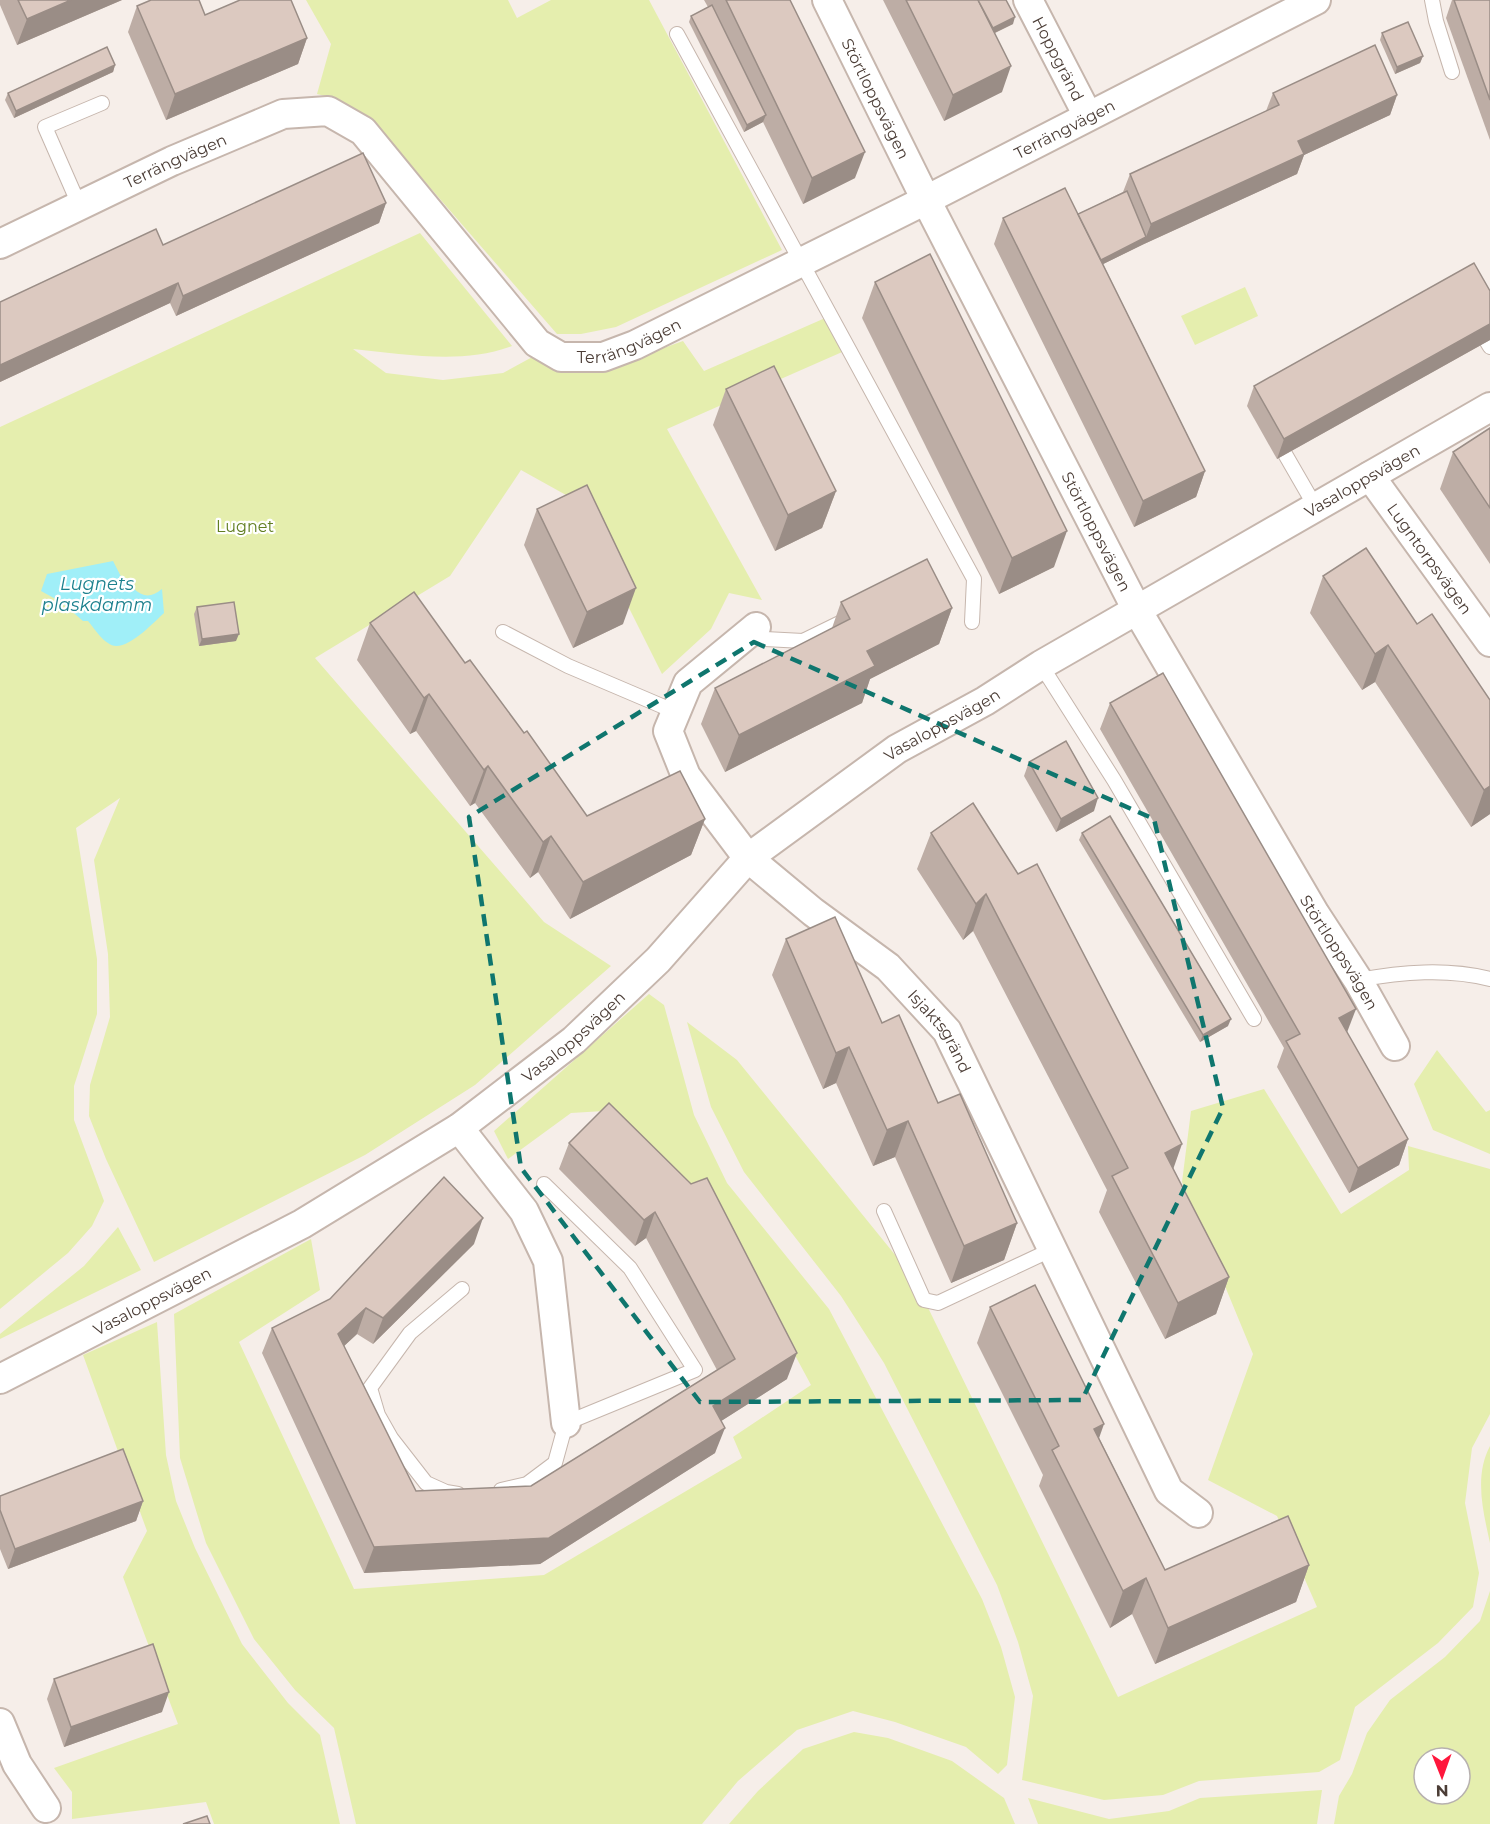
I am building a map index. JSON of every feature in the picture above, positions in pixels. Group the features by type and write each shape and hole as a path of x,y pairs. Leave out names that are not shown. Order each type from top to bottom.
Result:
{"street":[{"name":"Störtloppsvägen","path":"826,0 1137,610 1395,1046"},
{"name":"Hoppgränd","path":"1028,0 1088,116"},
{"name":"Terrängvägen","path":"0,244 172,162 284,114 328,111 363,131 537,343 561,357 603,357 635,345 926,200 1316,0"},
{"name":"Vasaloppsvägen","path":"0,1379 302,1224 459,1128 574,1040 658,960 748,858 897,749 985,701 1041,665 1490,407"},
{"name":"Lugntorpsvägen","path":"1370,476 1490,642"},
{"name":"Isjaktsgränd","path":"761,633 688,683 668,731 686,776 748,858 813,912 888,967 947,1031 1169,1491 1197,1513"},
{"path":"459,1128 524,1211 548,1261 566,1423"},
{"path":"0,1723 16,1764 46,1808"}],"lane":[{"path":"1432,0 1452,72"},
{"path":"677,34 974,579 972,622"},
{"path":"80,207 45,127 102,103"},
{"path":"1286,454 1315,506"},
{"path":"761,633 803,641 862,612"},
{"path":"503,632 568,666 676,712"},
{"path":"1041,665 1114,780 1254,1019"},
{"path":"1358,980 1400,972 1467,973 1490,979"},
{"path":"462,1289 410,1333 370,1388 378,1414 391,1438 426,1484 446,1492 465,1495 527,1484 555,1464 566,1423 695,1370 630,1268 544,1184"},
{"path":"884,1212 924,1300 938,1303 1053,1250"}],"highlighted area":[{"path":"754,642 1154,819 1223,1108 1082,1400 700,1402 521,1168 469,817"}],"green space":[{"path":"306,0 508,0 517,18 551,0 649,0 782,250 616,327 581,334 557,334 368,116 337,99 317,94 331,44"},
{"name":"Lugnet","path":"420,233 512,346 493,352 453,357 353,349 386,373 443,380 503,373 536,355 614,366 683,341 704,371 832,315 849,349 667,429 762,600 729,593 711,629 662,674 575,500 521,470 450,576 315,658 544,922 611,966 475,1085 365,1155 154,1262 106,1159 89,1116 90,1085 110,1017 108,954 94,860 120,798 76,828 97,959 97,1014 74,1086 74,1120 104,1201 92,1226 68,1253 0,1309 0,427"},
{"path":"1245,287 1258,316 1195,345 1181,316"},
{"path":"649,994 664,1005 694,1115 727,1183 829,1309 982,1599 1001,1647 1015,1697 1007,1765 998,1774 966,1747 895,1722 853,1711 797,1730 738,1781 702,1824 356,1824 334,1728 295,1690 254,1639 206,1543 180,1458 174,1314 311,1239 320,1290 239,1342 354,1589 544,1575 742,1458 733,1437 811,1385 706,1190 684,1195 604,1111 571,1113 508,1159 494,1131"},
{"path":"687,1022 737,1060 913,1277 1118,1697 1317,1607 1277,1516 1208,1480 1253,1354 1182,1182 1191,1111 1264,1089 1341,1214 1409,1170 1408,1146 1490,1169 1490,1414 1472,1448 1465,1503 1479,1573 1473,1607 1438,1643 1355,1707 1340,1760 1319,1772 1199,1781 1163,1795 1104,1800 1022,1780 1033,1696 1018,1642 997,1585 884,1363 841,1296 744,1172 711,1107"},
{"path":"1437,1050 1486,1112 1490,1110 1490,1154 1433,1130 1414,1084"},
{"path":"118,1227 141,1270 0,1339 0,1334 84,1266"},
{"path":"157,1322 166,1455 176,1501 195,1548 242,1644 288,1703 320,1735 340,1824 214,1824 206,1802 72,1819 72,1792 54,1768 178,1724 123,1577 147,1531 83,1355"},
{"path":"1490,1446 1490,1543 1481,1494 1481,1481 1485,1457"},
{"path":"1490,1591 1490,1824 1334,1824 1339,1796 1352,1774 1367,1733 1390,1700 1445,1657 1480,1621"},
{"path":"854,1732 888,1738 952,1761 1004,1798 1015,1824 729,1824 758,1791 803,1749"},
{"path":"1322,1790 1317,1824 1038,1824 1028,1798 1109,1819 1169,1811 1200,1798"}],"water":[{"name":"Lugnets plaskdamm","path":"113,561 128,590 134,589 141,594 148,595 155,594 162,589 164,613 138,637 122,645 114,646 102,638 88,621 83,621 61,602 41,591 47,574"}],"building":[{"path":"18,0 71,0 27,19"},
{"path":"151,0 199,0 205,15 240,0 291,0 307,38 175,94 137,6"},
{"path":"726,0 790,0 865,152 812,178"},
{"path":"906,0 978,0 1011,66 953,95"},
{"path":"978,0 1006,0 1015,17 993,28"},
{"path":"1454,0 1490,0 1490,100"},
{"path":"712,5 766,115 747,125 691,16"},
{"path":"1408,22 1423,56 1397,67 1382,33"},
{"path":"1375,45 1397,95 1298,141 1304,154 1151,224 1130,174 1279,105 1273,93"},
{"path":"107,47 115,65 16,111 8,93"},
{"path":"363,153 386,203 183,296 178,283 0,365 0,302 156,229 163,245"},
{"path":"1065,188 1205,471 1143,501 1003,218"},
{"path":"1127,191 1146,237 1101,260 1078,214"},
{"path":"930,254 1067,531 1012,558 875,282"},
{"path":"1474,263 1490,291 1490,324 1284,439 1254,386"},
{"path":"774,366 836,491 788,515 726,389"},
{"path":"1490,428 1490,508 1453,452"},
{"path":"587,485 636,588 587,612 537,509"},
{"path":"1366,548 1417,624 1432,614 1490,700 1490,786 1484,790 1388,645 1375,654 1323,576"},
{"path":"927,559 952,608 867,651 875,666 739,735 715,688 850,619 841,602"},
{"path":"414,592 465,663 470,660 524,733 527,731 587,816 680,771 705,819 583,882 551,836 543,842 488,766 484,770 429,694 424,698 370,623"},
{"path":"234,602 239,634 202,639 197,607"},
{"path":"1163,673 1356,1009 1339,1018 1408,1139 1358,1168 1286,1041 1300,1034 1110,703"},
{"path":"1066,741 1098,798 1061,819 1029,762"},
{"path":"973,803 1018,874 1037,864 1182,1144 1165,1153 1229,1277 1178,1303 1112,1176 1128,1168 986,894 976,904 931,833"},
{"path":"1110,816 1231,1019 1203,1035 1082,833"},
{"path":"835,917 882,1023 899,1015 938,1103 960,1094 1017,1223 964,1246 908,1121 887,1130 849,1047 836,1053 786,939"},
{"path":"609,1103 691,1184 707,1178 797,1353 713,1406 725,1428 549,1538 374,1547 272,1328 330,1299 444,1177 483,1218 383,1318 366,1308 338,1334 416,1491 531,1486 735,1359 655,1212 644,1220 569,1143"},
{"path":"1035,1285 1104,1424 1094,1429 1165,1570 1288,1516 1309,1565 1168,1628 1146,1578 1123,1591 1052,1450 1059,1446 990,1307"},
{"path":"123,1449 143,1501 15,1549 0,1510 0,1496"},
{"path":"153,1644 169,1692 71,1727 54,1679"},
{"path":"207,1816 210,1824 183,1824"}]}
